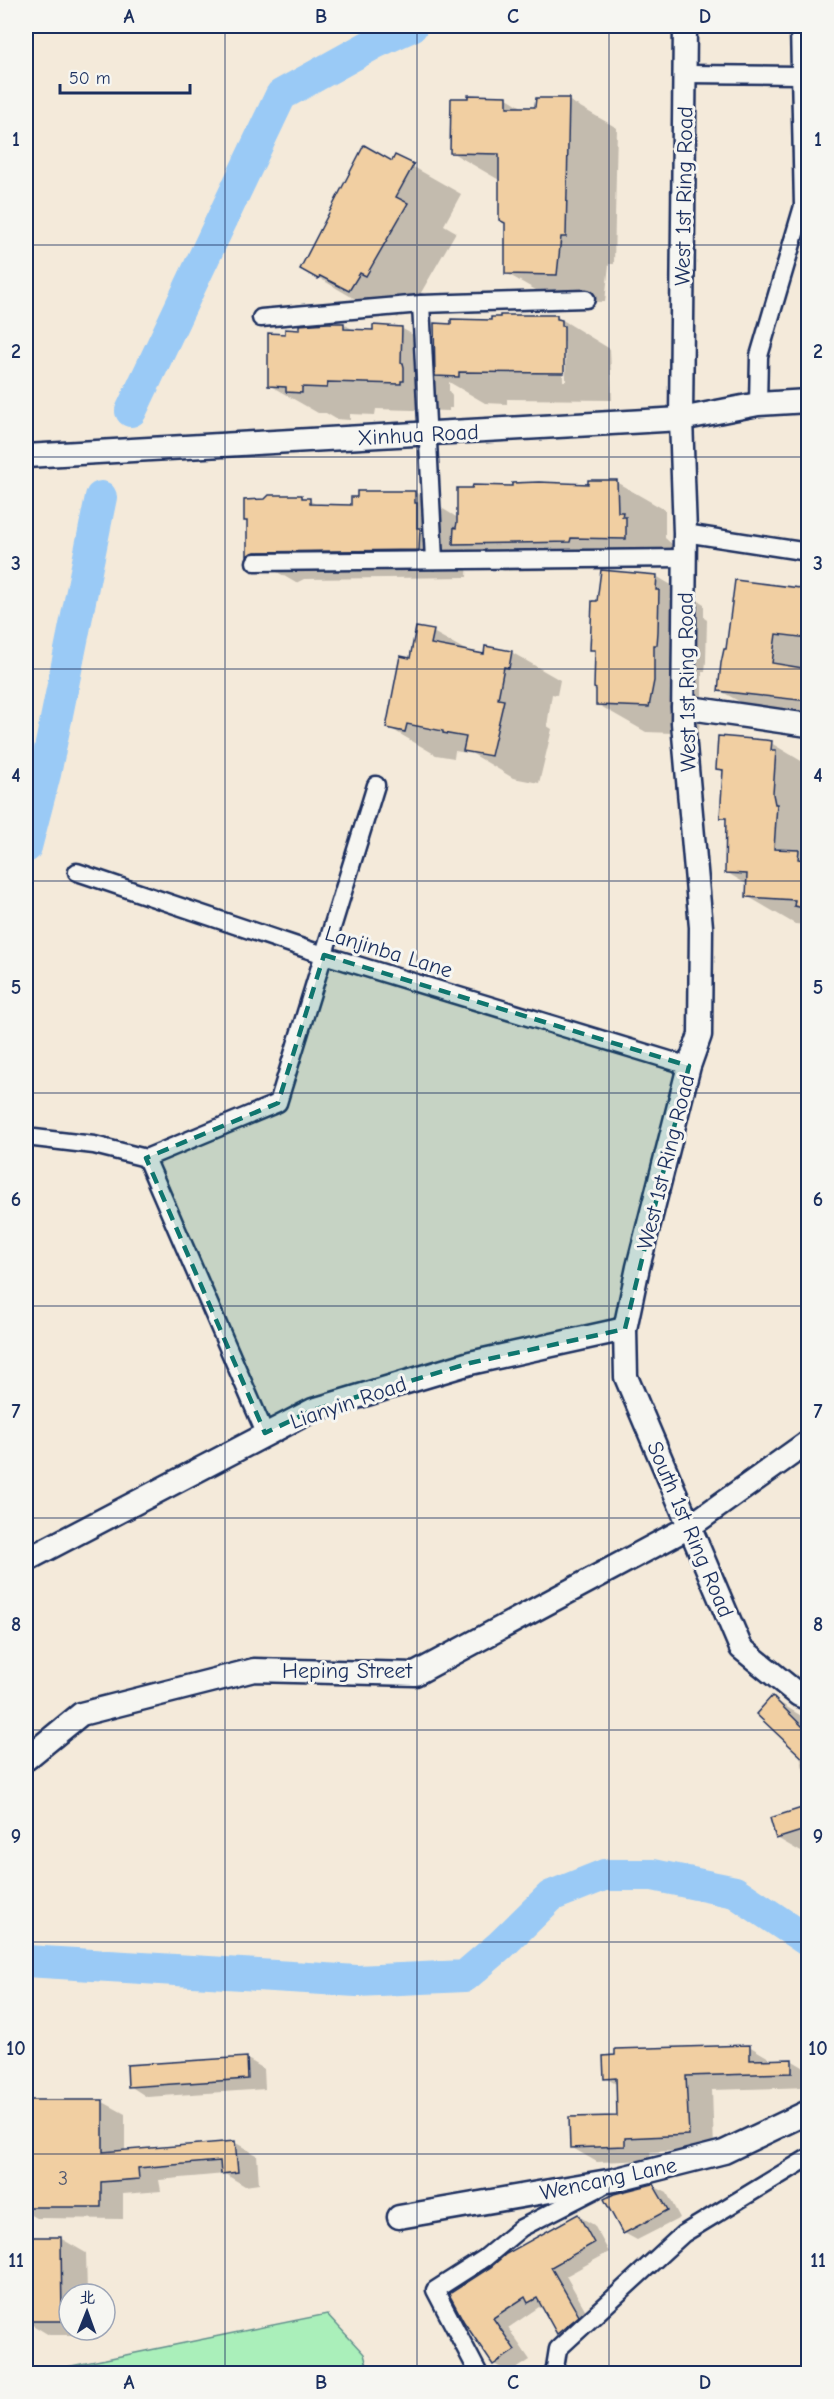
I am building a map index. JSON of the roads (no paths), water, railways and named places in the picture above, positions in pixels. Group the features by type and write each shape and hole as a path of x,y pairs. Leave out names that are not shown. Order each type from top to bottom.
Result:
{"street":[{"name":"West 1st Ring Road","path":"625,1329 638,1267 689,1066 700,1035 701,927 683,706 685,533 681,419 685,26"},
{"path":"758,404 759,356 803,206 799,26"},
{"path":"685,74 799,75"},
{"path":"261,318 421,304 586,299"},
{"path":"421,304 434,560"},
{"name":"Xinhua Road","path":"26,456 681,419 758,404 808,401"},
{"path":"685,533 808,552"},
{"path":"255,562 685,558"},
{"path":"683,706 808,725"},
{"path":"26,1137 94,1145 146,1158 278,1103 376,785"},
{"name":"Lanjinba Lane","path":"77,872 324,955 689,1066"},
{"path":"146,1158 266,1433"},
{"name":"Lianyin Road","path":"26,1560 313,1410 470,1363 625,1329"},
{"name":"South 1st Ring Road","path":"625,1329 626,1377 741,1648 800,1695 808,1698"},
{"name":"Heping Street","path":"26,1759 81,1714 254,1670 415,1674 690,1527 808,1442"},
{"name":"Wencang Lane","path":"399,2217 615,2180 724,2152 808,2112"},
{"path":"554,2373 558,2349 683,2234 808,2158"},
{"path":"479,2373 435,2290 485,2258 521,2229 615,2180"}],"waterway":[{"path":"131,411 281,95 375,43 412,26"},
{"path":"26,847 45,774 101,497"},
{"path":"26,1961 357,1981 465,1976 500,1946 551,1896 604,1875 653,1875 735,1892 808,1941"}]}
